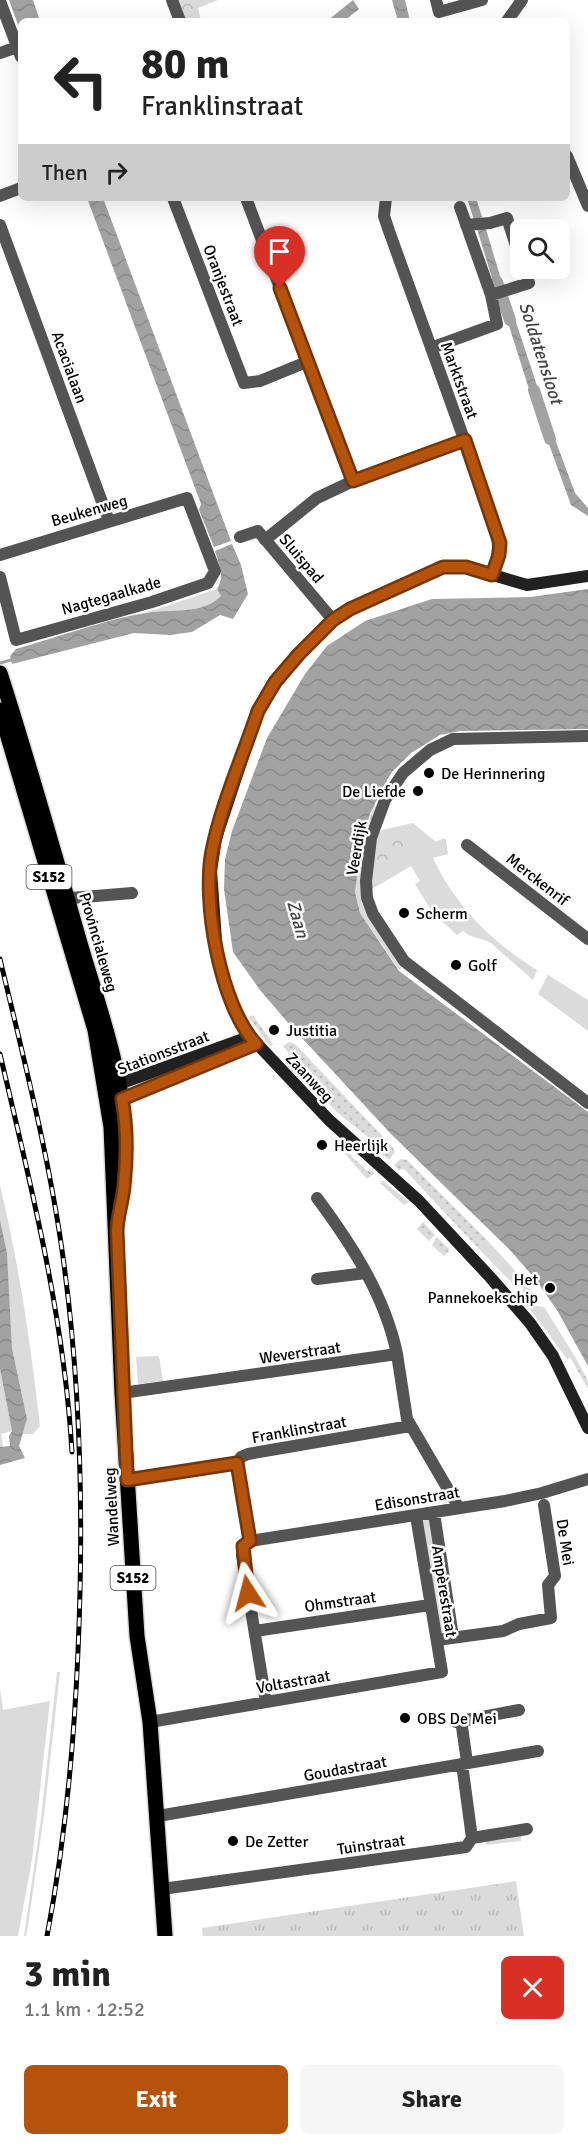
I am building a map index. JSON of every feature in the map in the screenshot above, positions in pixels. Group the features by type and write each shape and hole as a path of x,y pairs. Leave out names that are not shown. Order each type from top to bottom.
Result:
{"main road":[{"name":"Provincialeweg","path":"0,673 62,899 120,1092"},
{"name":"Provincialeweg","path":"0,710 62,899 94,1030 106,1095"},
{"name":"Wandelweg","path":"117,1219 124,1186 126,1120 120,1092"},
{"name":"Wandelweg","path":"106,1095 111,1127 117,1219 122,1393 137,1636 150,1722 165,1936"}],"street":[{"path":"172,0 179,18"},
{"path":"436,0 439,12 482,0"},
{"path":"513,18 522,0"},
{"path":"0,1 18,49"},
{"path":"0,53 18,52"},
{"path":"570,163 588,206"},
{"path":"0,196 18,189"},
{"name":"Oranjestraat","path":"174,201 244,383 260,381 309,361"},
{"path":"247,201 353,481"},
{"name":"Marktstraat","path":"383,201 386,224 500,543 499,555 492,575"},
{"path":"431,348 497,324 499,293 471,225 460,207"},
{"path":"471,225 507,218 510,227"},
{"name":"Acacialaan","path":"0,225 109,521"},
{"path":"499,293 529,283 528,279"},
{"path":"265,540 317,498 353,481 465,440"},
{"name":"Beukenweg","path":"0,555 187,498 215,571 213,579"},
{"name":"Sluispad","path":"240,537 258,531 333,620"},
{"name":"Zaanweg","path":"588,576 527,585 466,567 443,567 368,600 333,620 284,672 262,702 212,854 213,921 217,954 230,999 253,1041 329,1120 419,1201 490,1276 553,1356 588,1428"},
{"name":"Nagtegaalkade","path":"0,577 16,640 152,602 213,579"},
{"name":"Veerdijk","path":"587,1101 427,980 395,950 367,898 369,850 380,813 403,773 445,741 475,738 588,736"},
{"name":"Merckenrif","path":"467,845 588,939"},
{"path":"62,899 132,893"},
{"name":"Stationsstraat","path":"106,1095 120,1092 253,1041"},
{"path":"317,1198 354,1248 392,1329 410,1426 451,1490 459,1508"},
{"path":"317,1279 366,1273"},
{"name":"Weverstraat","path":"122,1393 397,1354"},
{"name":"Franklinstraat","path":"127,1480 237,1463 241,1457 248,1454 410,1426"},
{"path":"237,1463 250,1541 243,1546 242,1555 266,1702"},
{"name":"Edisonstraat","path":"250,1541 434,1513 542,1493 588,1479"},
{"name":"De Mei","path":"453,1637 502,1631 519,1624 551,1618 548,1585 555,1576 544,1505"},
{"name":"Ampèrestraat","path":"434,1513 453,1637"},
{"name":"Ampèrestraat","path":"416,1516 442,1672"},
{"name":"Ohmstraat","path":"255,1631 430,1605"},
{"path":"437,1640 453,1637"},
{"name":"Voltastraat","path":"150,1722 442,1672"},
{"path":"472,1838 459,1724 519,1710"},
{"name":"Goudastraat","path":"158,1816 538,1751"},
{"name":"Tuinstraat","path":"162,1889 466,1846 472,1838 527,1829"}],"green space":[{"path":"178,0 218,0 198,8 200,18 184,18"},
{"path":"217,589 221,596 195,609 145,613"},
{"path":"374,805 377,807 367,830 362,856 359,855"},
{"path":"413,823 436,842 444,838 446,840 448,854 433,858 442,876 464,908 490,935 537,970 533,980 491,943 463,931 457,935 432,912 415,884 420,881 411,866 372,889 371,863 378,833"},
{"path":"384,833 401,837 409,853 398,864 386,869 376,867 376,855"},
{"path":"359,855 362,856 361,902 401,968 400,971 360,913 355,892"},
{"path":"548,975 588,1000 588,1031 538,994"},
{"path":"253,1015 273,1044 270,1047 249,1017"},
{"path":"289,1042 295,1044 392,1146 395,1152 389,1160 382,1154 384,1150 338,1113 301,1075 297,1077 285,1063 292,1057 283,1046"},
{"path":"328,1134 367,1171 370,1169 375,1173 367,1179"},
{"path":"401,1159 407,1160 486,1239 477,1247 404,1169 399,1170 394,1165"},
{"path":"382,1180 409,1202 404,1205 380,1183"},
{"path":"0,1185 19,1275 33,1365 40,1426 33,1434 22,1434 27,1419 12,1348 7,1254 0,1220"},
{"path":"423,1222 435,1235 429,1241 417,1229"},
{"path":"437,1237 450,1250 444,1256 432,1245"},
{"path":"486,1239 520,1276 521,1281 516,1287 477,1247"},
{"path":"524,1282 539,1301 529,1301 522,1294"},
{"path":"527,1305 544,1307 574,1355 567,1359"},
{"path":"574,1355 588,1381 588,1389 570,1357"},
{"path":"159,1356 163,1381 138,1384 136,1357"},
{"path":"0,1369 12,1431 1,1434 3,1447 0,1447"},
{"path":"432,1519 446,1632 442,1633 438,1629 420,1520"},
{"path":"57,1672 60,1672 44,1815 28,1926 26,1936 24,1936 41,1819"},
{"path":"0,1689 3,1710 50,1701 32,1860 18,1936 0,1936"},
{"path":"521,1831 521,1841 486,1845 485,1837"},
{"path":"516,1881 524,1936 203,1936 202,1928"}],"water":[{"path":"9,0 33,0 39,18 18,18 18,25"},
{"path":"353,0 359,9 348,18 331,18"},
{"path":"392,0 405,0 409,18 397,18"},
{"path":"88,201 104,201 231,541 214,547 199,510 201,504"},
{"path":"468,201 477,201 482,217 474,220"},
{"path":"477,229 486,229 503,286 495,288"},
{"path":"509,301 543,404 535,408 503,307"},
{"path":"549,423 575,493 588,508 588,516 571,505 542,425"},
{"path":"232,544 241,565 248,594 233,619 220,615 192,632 170,635 134,633 12,664 10,656 16,649 114,620 146,613 195,609 213,602 221,596 217,589 221,579 220,565 215,551"},
{"name":"Zaan","path":"588,589 588,729 460,731 440,735 411,753 392,772 370,814 361,844 355,892 360,913 399,971 588,1112 588,1366 557,1310 536,1280 510,1250 392,1135 260,990 233,952 224,889 225,859 232,831 267,738 305,674 327,646 365,621 432,599 531,597"},
{"path":"0,1220 7,1253 12,1348 27,1419 19,1446 25,1458 0,1465 0,1447 10,1446 9,1436 12,1431 0,1369"}],"waterway":[{"name":"Soldatensloot","path":"497,282 510,320"},
{"name":"Soldatensloot","path":"534,390 550,439"},
{"path":"0,663 11,660"}],"railway":[{"path":"0,959 50,1177 62,1250 77,1400 81,1550 76,1687 64,1830 47,1936"},
{"path":"0,1054 54,1301 68,1401 72,1452"}],"place":[{"name":"De Herinnering","path":"429,773"},
{"name":"De Liefde","path":"418,791"},
{"name":"Scherm","path":"404,913"},
{"name":"Golf","path":"456,965"},
{"name":"Justitia","path":"274,1030"},
{"name":"Heerlijk","path":"322,1145"},
{"name":"Het Pannekoekschip","path":"550,1288"},
{"name":"OBS De Mei","path":"405,1718"},
{"name":"De Zetter","path":"233,1841"}],"route":[{"path":"248,1593 242,1555 243,1546 250,1541 237,1463 127,1480 117,1232 117,1219 124,1186 126,1120 122,1099 256,1044 238,1018 222,976 213,921 211,871 216,838 258,711 267,693 299,654 323,629 343,613 443,567 454,565 492,575 499,555 500,543 465,440 353,481 280,288"}]}
